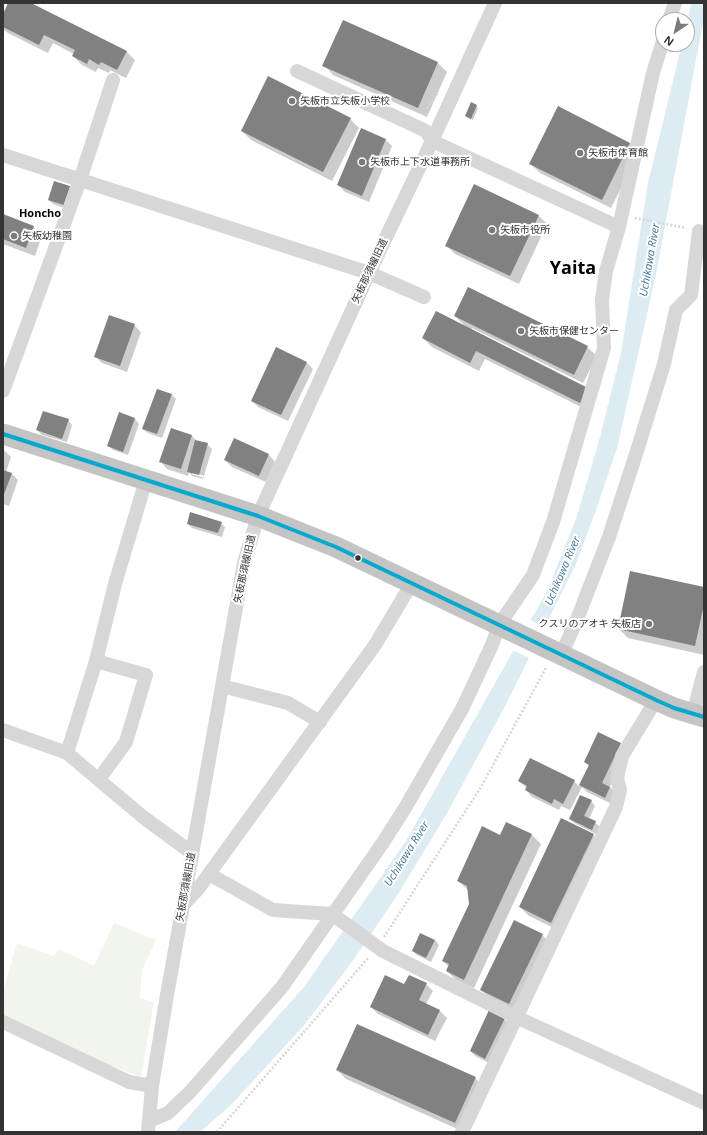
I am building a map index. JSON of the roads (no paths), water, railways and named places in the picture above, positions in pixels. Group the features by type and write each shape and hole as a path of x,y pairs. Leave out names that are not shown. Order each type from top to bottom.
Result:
{"highway":[{"path":"3,434 258,516 336,547 656,700 674,708 699,716"}],"street":[{"name":"矢板那須線旧道","path":"149,1127 152,1086 192,854 244,563 258,516 495,3"},
{"path":"149,1127 168,1113 190,1092 282,987 382,844 462,709 502,626 533,575 553,522 604,348 602,300 606,272 620,221 653,73 660,52"},
{"path":"297,71 426,131 432,141 620,221"},
{"path":"3,391 80,180 113,80"},
{"path":"3,155 369,273 424,297"},
{"path":"555,652 576,622 609,537 664,364 676,310 691,295 699,231"},
{"path":"67,753 96,661 115,584 146,480"},
{"path":"183,906 209,874 375,645 412,583"},
{"path":"96,661 146,675 126,742 98,779"},
{"path":"699,716 704,672"},
{"path":"222,686 288,703 320,722"},
{"path":"462,1132 616,807 620,790 617,778 622,756 656,700"},
{"path":"3,730 67,753 143,817 192,854"},
{"path":"209,874 273,910 332,914 383,951 516,1017 704,1103"},
{"path":"3,1022 129,1082 152,1086"}],"water":[{"name":"Uchikawa River","path":"691,3 704,3 704,17 656,274 617,448 576,564 505,706 446,815 398,894 354,959 306,1023 232,1104 200,1132 175,1132 304,987 406,841 547,591 576,519 599,441 621,353 648,183 680,52 695,52 695,12 689,12"}],"place":[{"name":"矢板市立矢板小学校","path":"292,101"},
{"name":"矢板市体育館","path":"580,153"},
{"name":"矢板市上下水道事務所","path":"362,162"},
{"name":"矢板市役所","path":"492,230"},
{"name":"矢板幼稚園","path":"14,236"},
{"name":"矢板市保健センター","path":"521,331"},
{"name":"クスリのアオキ 矢板店","path":"649,624"}],"district":[{"name":"Honcho","path":"40,214"},
{"name":"Yaita","path":"573,269"}]}
